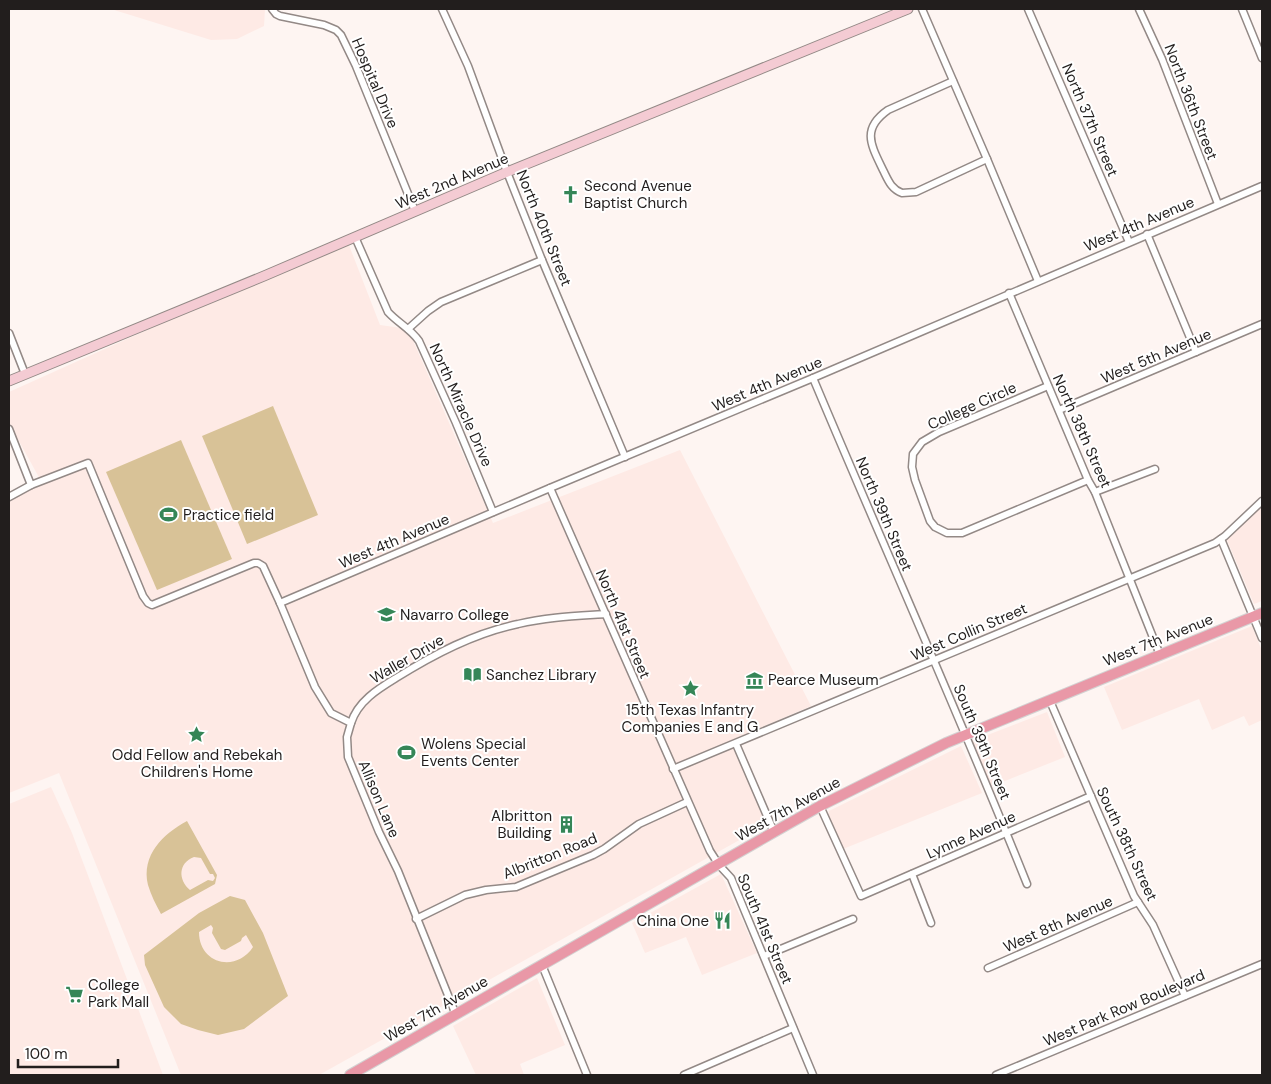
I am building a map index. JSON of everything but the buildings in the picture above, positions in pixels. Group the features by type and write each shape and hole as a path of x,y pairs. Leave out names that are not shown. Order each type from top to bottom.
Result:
{"main road":[{"name":"West 7th Avenue","path":"350,1075 820,806 966,735 1258,615"}],"street":[{"name":"Hospital Drive","path":"272,9 280,16 324,25 336,30 341,35 356,66 415,211"},
{"name":"North 40th Street","path":"442,9 468,66 542,260 625,456"},
{"name":"West 2nd Avenue","path":"9,381 264,276 507,172 908,9"},
{"path":"922,9 1038,281"},
{"name":"North 37th Street","path":"1028,9 1129,242"},
{"name":"North 36th Street","path":"1139,9 1162,59 1218,204"},
{"path":"1242,9 1262,58"},
{"path":"953,81 888,110 875,120 870,140 873,149 892,186 902,193 916,192 987,160"},
{"name":"West 4th Avenue","path":"280,603 813,378 1147,234 1262,187"},
{"path":"1147,234 1196,352"},
{"name":"North Miracle Drive","path":"355,237 388,312 419,341 494,512"},
{"path":"408,329 441,302 542,260"},
{"name":"North 38th Street","path":"1009,293 1088,480 1095,492 1130,579"},
{"name":"West 5th Avenue","path":"1058,410 1262,324"},
{"path":"9,333 25,374"},
{"name":"North 39th Street","path":"813,378 934,660"},
{"name":"College Circle","path":"1048,386 939,432 922,442 913,454 912,467 926,515 935,527 948,533 962,533 1088,480"},
{"path":"9,429 31,485"},
{"path":"9,497 31,485 88,463 148,604 157,604 254,563 263,566 315,687 331,712 351,723"},
{"path":"1095,492 1155,469"},
{"name":"North 41st Street","path":"550,488 673,770"},
{"name":"West Collin Street","path":"673,770 1215,543 1262,500"},
{"path":"1221,539 1258,615 1262,638"},
{"path":"1130,579 1160,655"},
{"name":"Waller Drive","path":"351,723 363,702 373,692 446,650 494,630 519,624 563,616 606,614"},
{"name":"South 39th Street","path":"934,660 1027,884"},
{"name":"South 38th Street","path":"1050,701 1138,902 1153,925 1184,996"},
{"name":"Allison Lane","path":"351,723 347,740 348,757 379,832 398,871 456,1015"},
{"path":"736,744 774,832"},
{"name":"South 41st Street","path":"673,770 710,851 731,878 813,1075"},
{"name":"Lynne Avenue","path":"820,806 861,896 1091,796"},
{"name":"Albritton Road","path":"416,919 466,895 486,890 516,887 593,855 639,824 687,802"},
{"path":"912,874 931,923"},
{"name":"West 8th Avenue","path":"988,968 1138,902"},
{"path":"764,956 853,919"},
{"name":"West Park Row Boulevard","path":"996,1075 1262,964"},
{"path":"542,965 587,1075"},
{"path":"684,1075 793,1028"}],"shaded area":[{"path":"111,9 265,9 264,26 237,39 211,40"},
{"name":"Navarro College","path":"347,240 380,325 408,329 493,523 680,450 811,706 734,739 770,823 319,1075 181,1075 59,773 9,793 9,495 41,481 9,423 9,392"},
{"path":"273,406 318,515 247,544 202,436"},
{"name":"Practice field","path":"181,440 232,559 157,590 106,472"},
{"path":"1262,506 1262,601 1254,604 1227,540"},
{"path":"1252,626 1262,651 1262,720 1249,726 1244,716 1212,730 1199,699 1122,730 1104,687"},
{"path":"1047,712 1065,757 990,787 972,741"},
{"path":"961,746 982,793 843,849 828,817 829,811"},
{"path":"51,787 72,833 163,1075 9,1075 9,804"},
{"path":"187,821 217,875 215,884 161,914 148,885 148,864 151,855 162,839","holes":["194,857 201,858 210,874 213,874 215,878 213,881 208,880 190,890 183,881 183,867 185,863"]},
{"path":"721,874 757,953 702,975 686,937 645,953 632,923"},
{"path":"230,896 245,900 263,933 288,996 244,1029 218,1035 181,1024 164,1007 145,965 144,955 199,913","holes":["211,925 213,928 212,933 221,949 225,950 241,941 246,935 253,947 246,955 237,960 228,962 212,958 205,952 199,932"]},
{"path":"537,978 565,1045 520,1064 524,1075 476,1075 453,1026"}],"place":[{"name":"Second Avenue Baptist Church","path":"570,195"},
{"name":"Practice field","path":"169,515"},
{"name":"Navarro College","path":"386,615"},
{"name":"Sanchez Library","path":"472,675"},
{"name":"Pearce Museum","path":"754,680"},
{"name":"15th Texas Infantry Companies E and G","path":"690,689"},
{"name":"Odd Fellow and Rebekah Children's Home","path":"197,734"},
{"name":"Wolens Special Events Center","path":"407,753"},
{"name":"Albritton Building","path":"566,825"},
{"name":"China One","path":"723,921"},
{"name":"College Park Mall","path":"74,994"}]}
